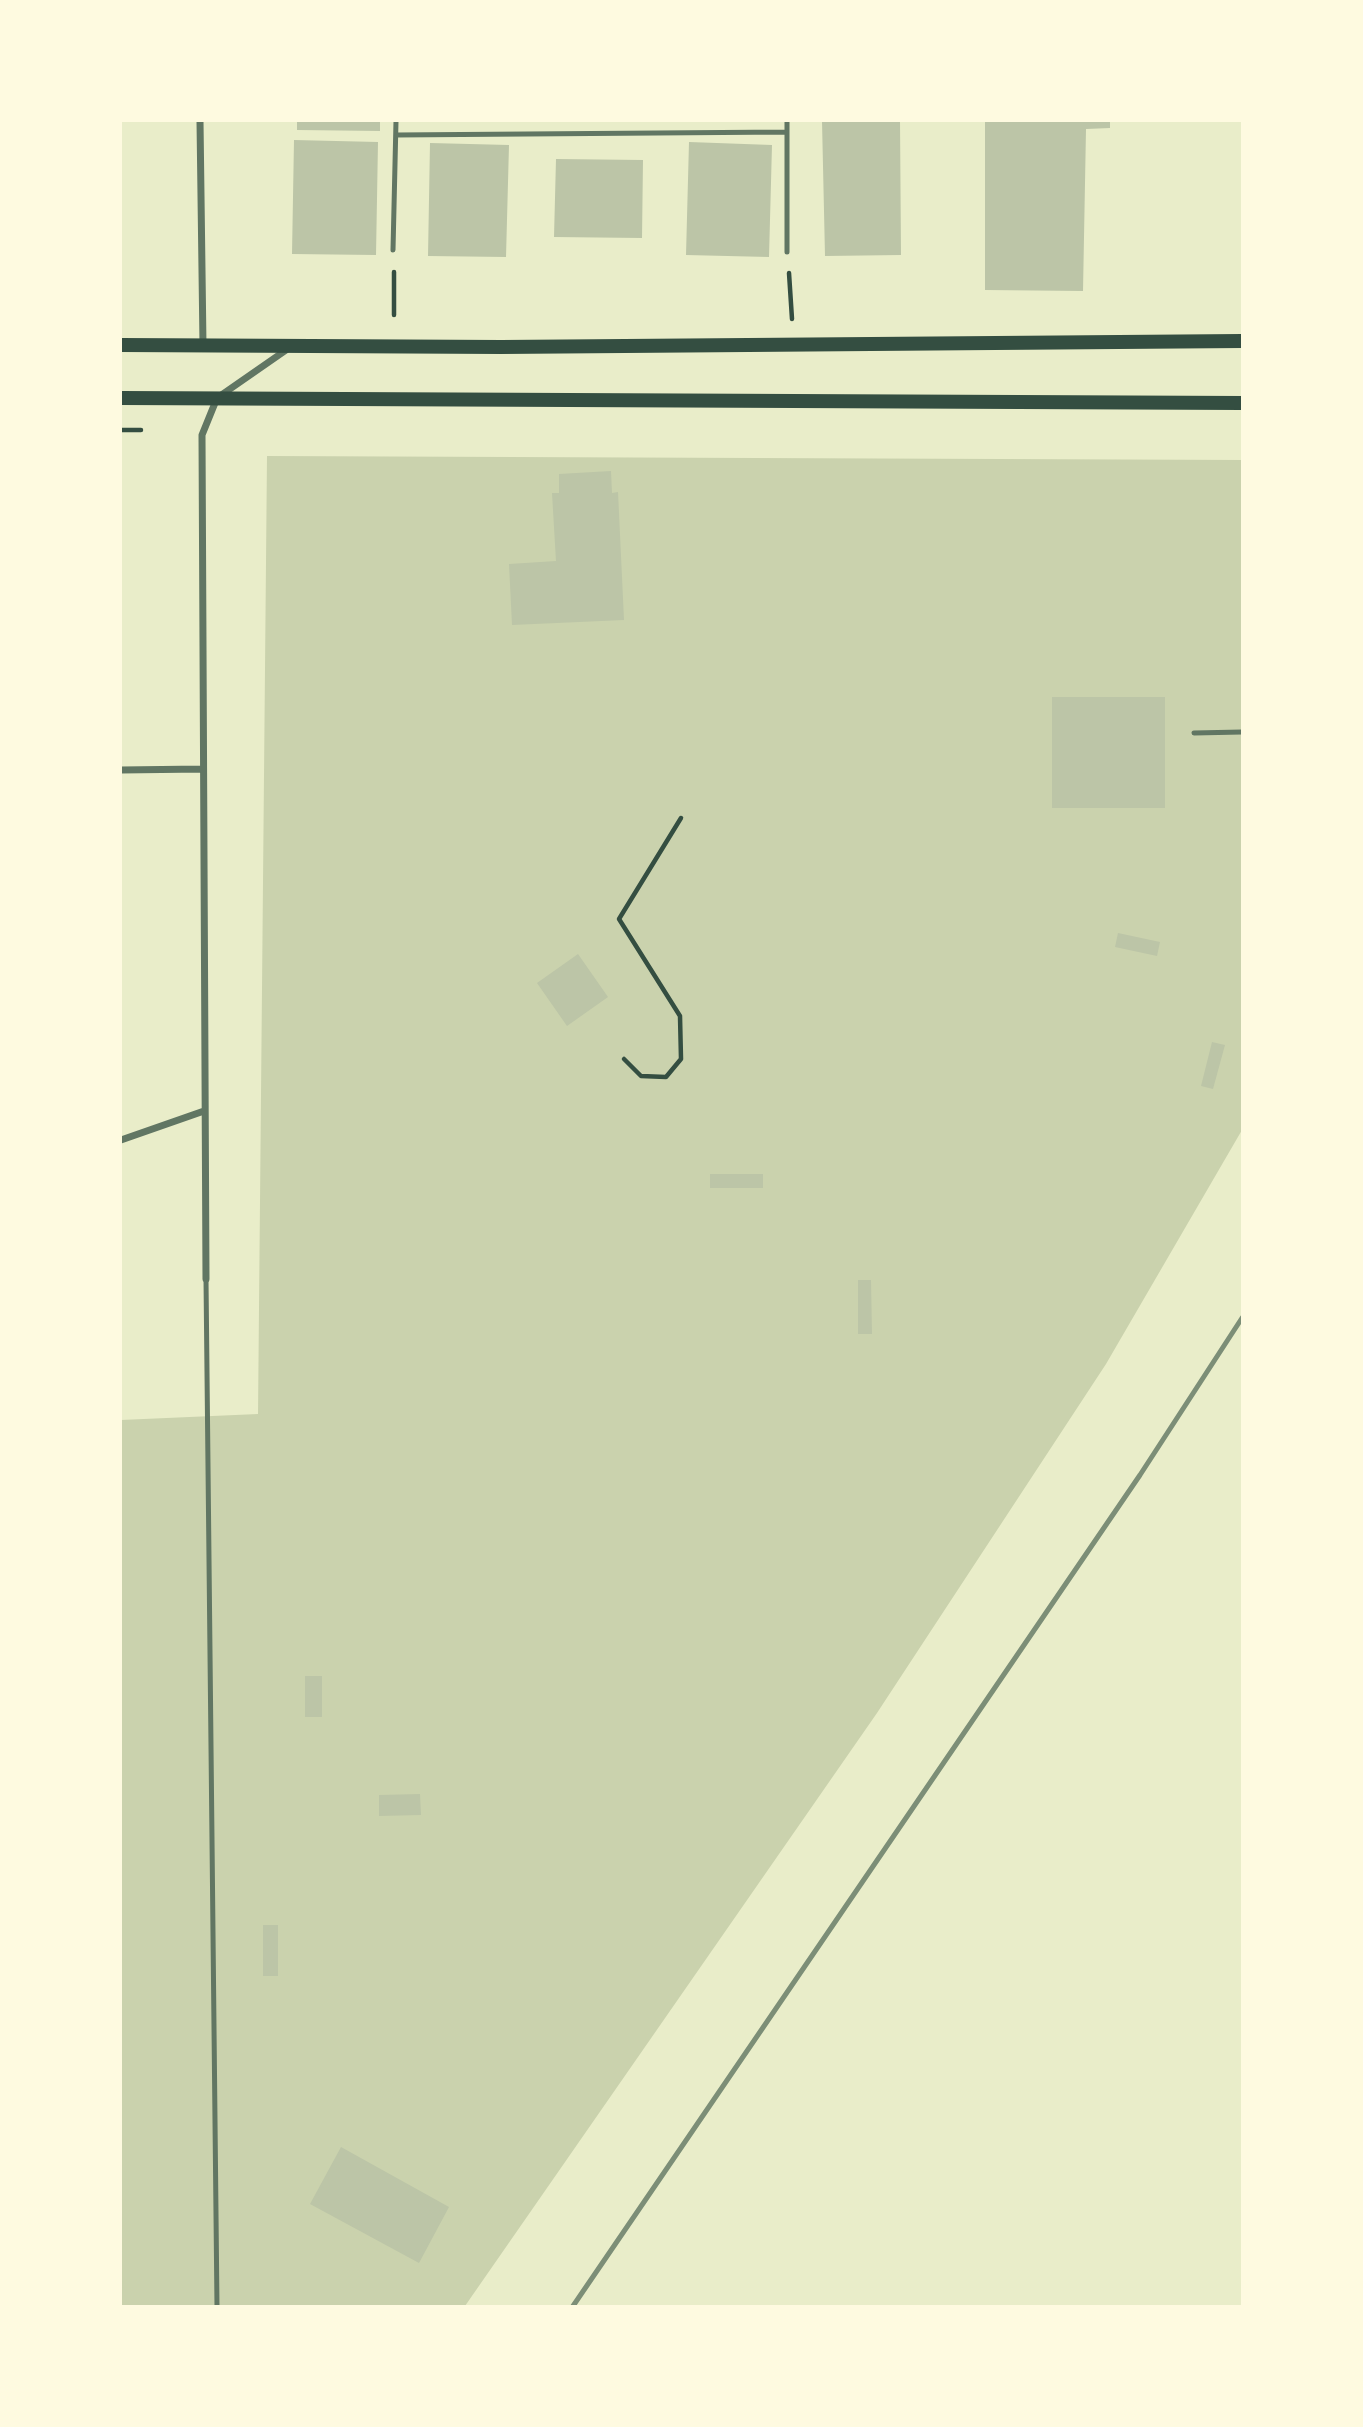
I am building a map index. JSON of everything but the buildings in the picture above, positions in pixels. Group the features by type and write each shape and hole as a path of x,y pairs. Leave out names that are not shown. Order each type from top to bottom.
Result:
{"main road":[{"path":"121,345 1242,341"},
{"path":"121,398 1242,403"}],"street":[{"path":"200,121 203,345"},
{"path":"206,1279 202,435 217,398 293,345"},
{"path":"121,770 202,769"},
{"path":"121,1140 204,1111"}],"lane":[{"path":"393,250 396,121"},
{"path":"787,121 788,252"},
{"path":"396,135 787,132"},
{"path":"1194,733 1242,732"},
{"path":"206,1279 217,2306"}],"path":[{"path":"394,260 394,315"},
{"path":"789,277 792,319"},
{"path":"121,430 141,430"},
{"path":"624,1059 641,1076 666,1077 681,1059 680,1016 620,919 681,818"}],"green space":[{"path":"267,456 1242,460 1242,1130 1106,1364 877,1713 465,2306 121,2306 121,1420 258,1414"}],"railway":[{"path":"573,2306 1140,1475 1242,1318"}]}
